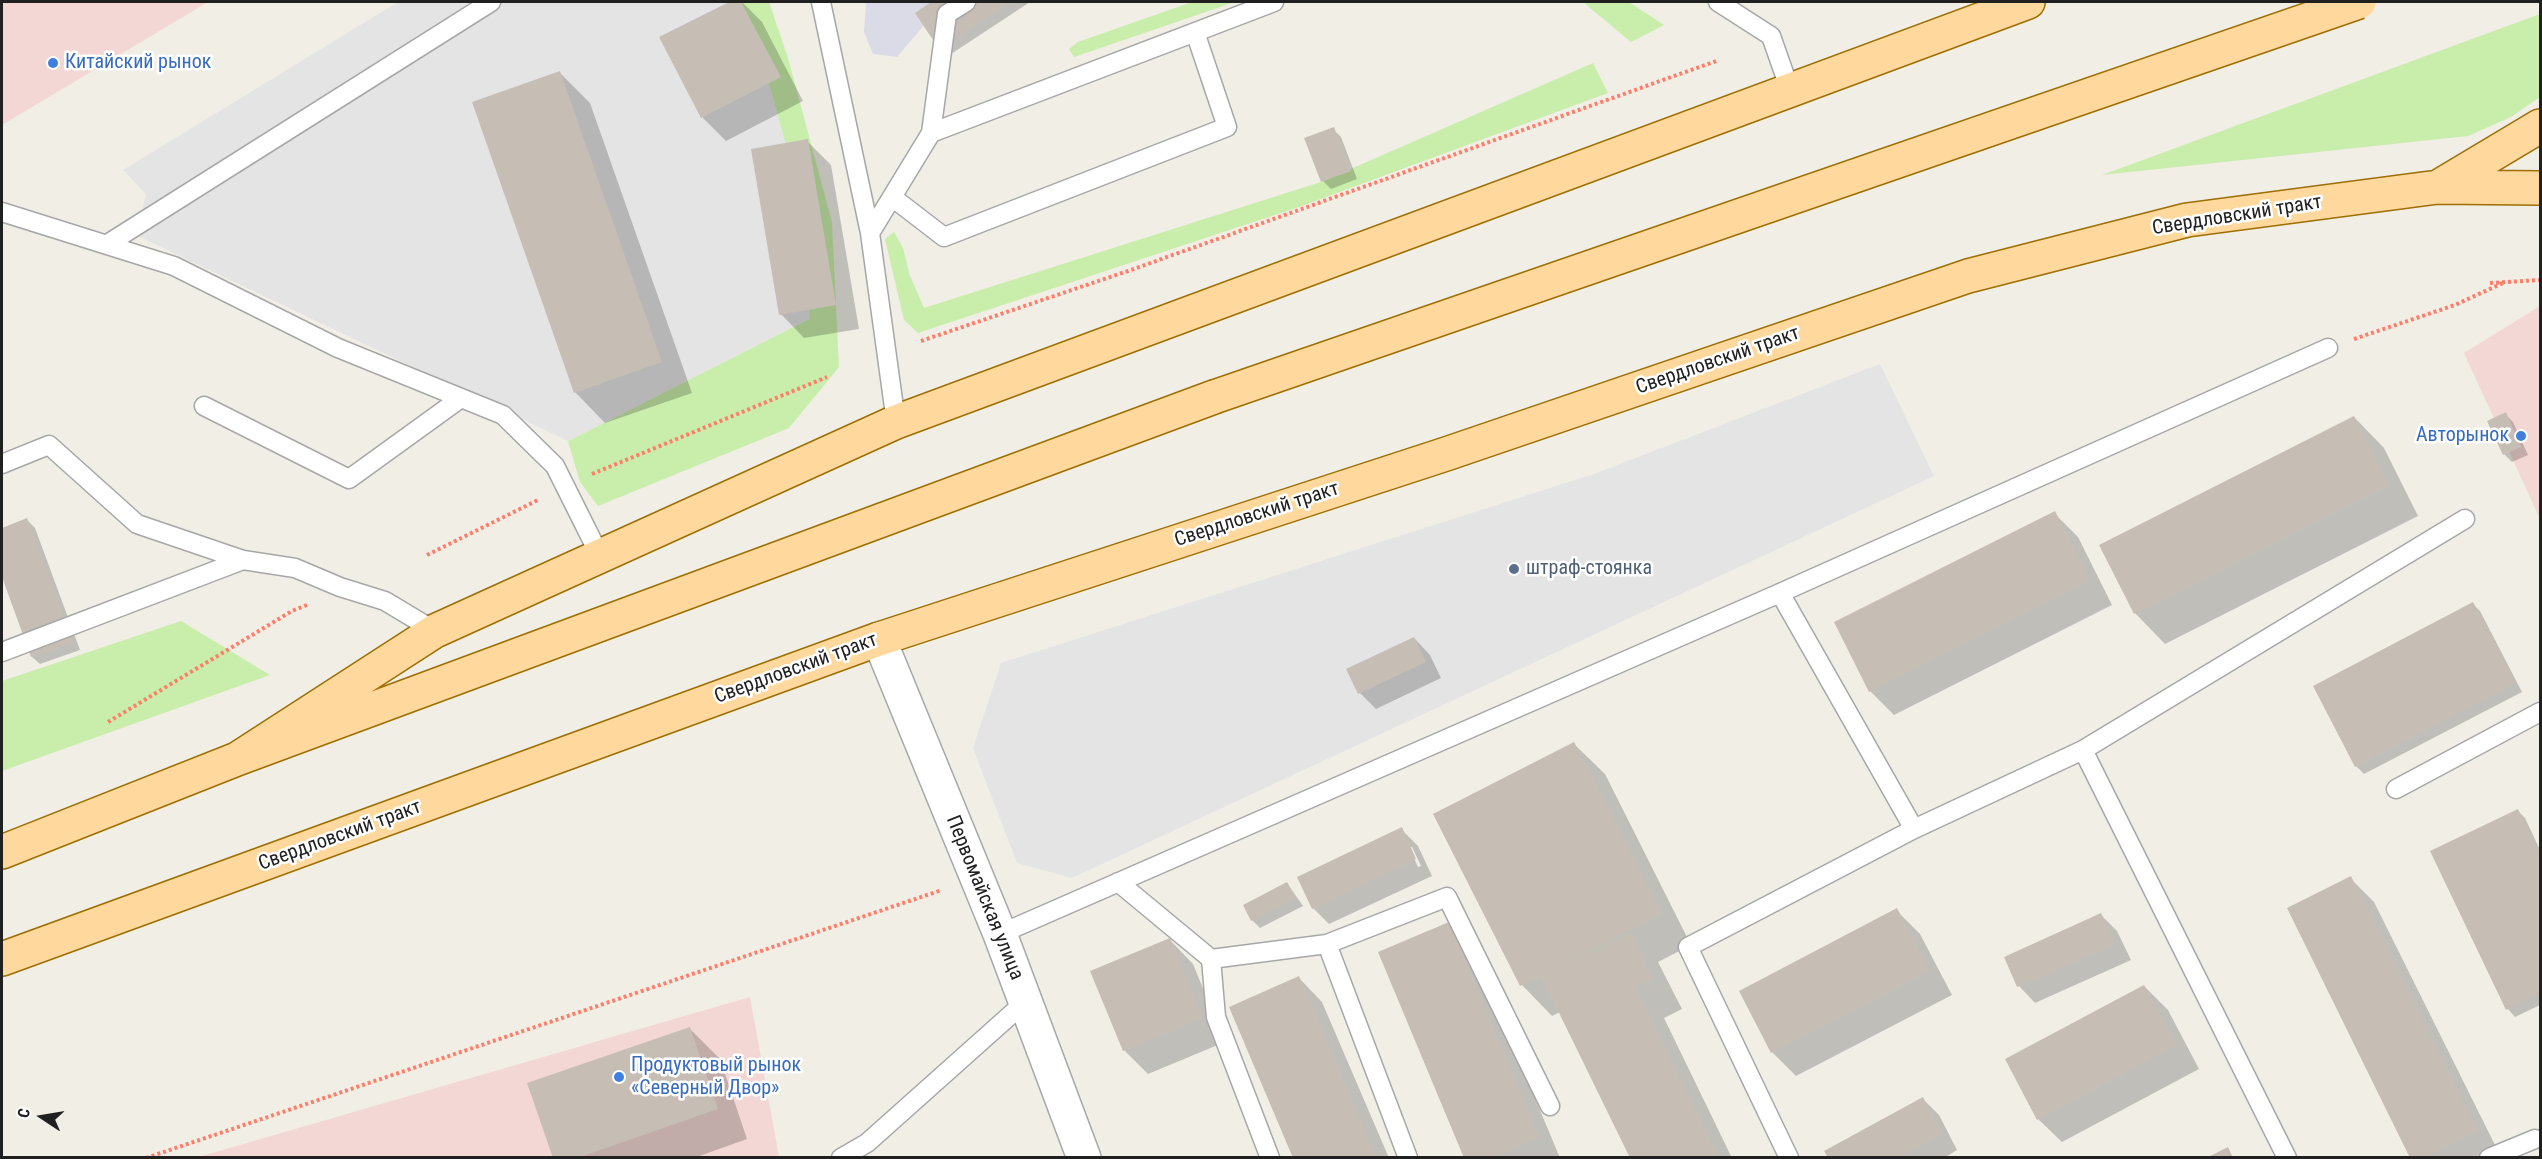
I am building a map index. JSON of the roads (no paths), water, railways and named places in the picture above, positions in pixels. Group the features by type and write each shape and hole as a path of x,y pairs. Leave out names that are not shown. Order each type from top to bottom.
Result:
{"main road":[{"path":"237,759 435,631 896,422 2028,2"},
{"path":"2,852 237,759 1214,397 2359,2"},
{"path":"2438,187 2541,126"},
{"name":"Свердловский тракт","path":"2,959 879,639 1446,454 1968,276 2187,220 2438,187 2541,188"}],"street":[{"name":"Первомайская улица","path":"879,639 1000,934 1084,1158"}],"lane":[{"path":"108,243 492,2"},
{"path":"821,2 870,233 896,422"},
{"path":"870,233 931,133 947,14 966,2"},
{"path":"931,133 1275,2"},
{"path":"1724,3 1771,36 1790,90"},
{"path":"892,197 944,237 1227,126 1195,32"},
{"path":"2,212 108,243 174,266 338,348 502,415 555,466 600,556"},
{"path":"1000,934 1780,593 2328,348"},
{"path":"204,406 349,479 461,398"},
{"path":"2,464 50,445 137,524 243,560 296,568 340,587 385,601 435,631"},
{"path":"1789,1158 1688,947 1914,828 2083,750 2465,519"},
{"path":"2,652 243,560"},
{"path":"1780,593 1914,828"},
{"path":"2396,789 2541,712"},
{"path":"2083,750 2287,1158"},
{"path":"1118,882 1211,959 1216,1017 1270,1158"},
{"path":"1211,959 1327,944 1448,897 1550,1106"},
{"path":"1327,944 1408,1158"},
{"path":"841,1158 870,1150 1025,1002"},
{"path":"2489,1158 2539,1140"}],"place":[{"name":"Китайский рынок","path":"53,63"},
{"name":"Авторынок","path":"2521,436"},
{"name":"штраф-стоянка","path":"1514,569"},
{"name":"Продуктовый рынок «Северный Двор»","path":"619,1077"}]}
